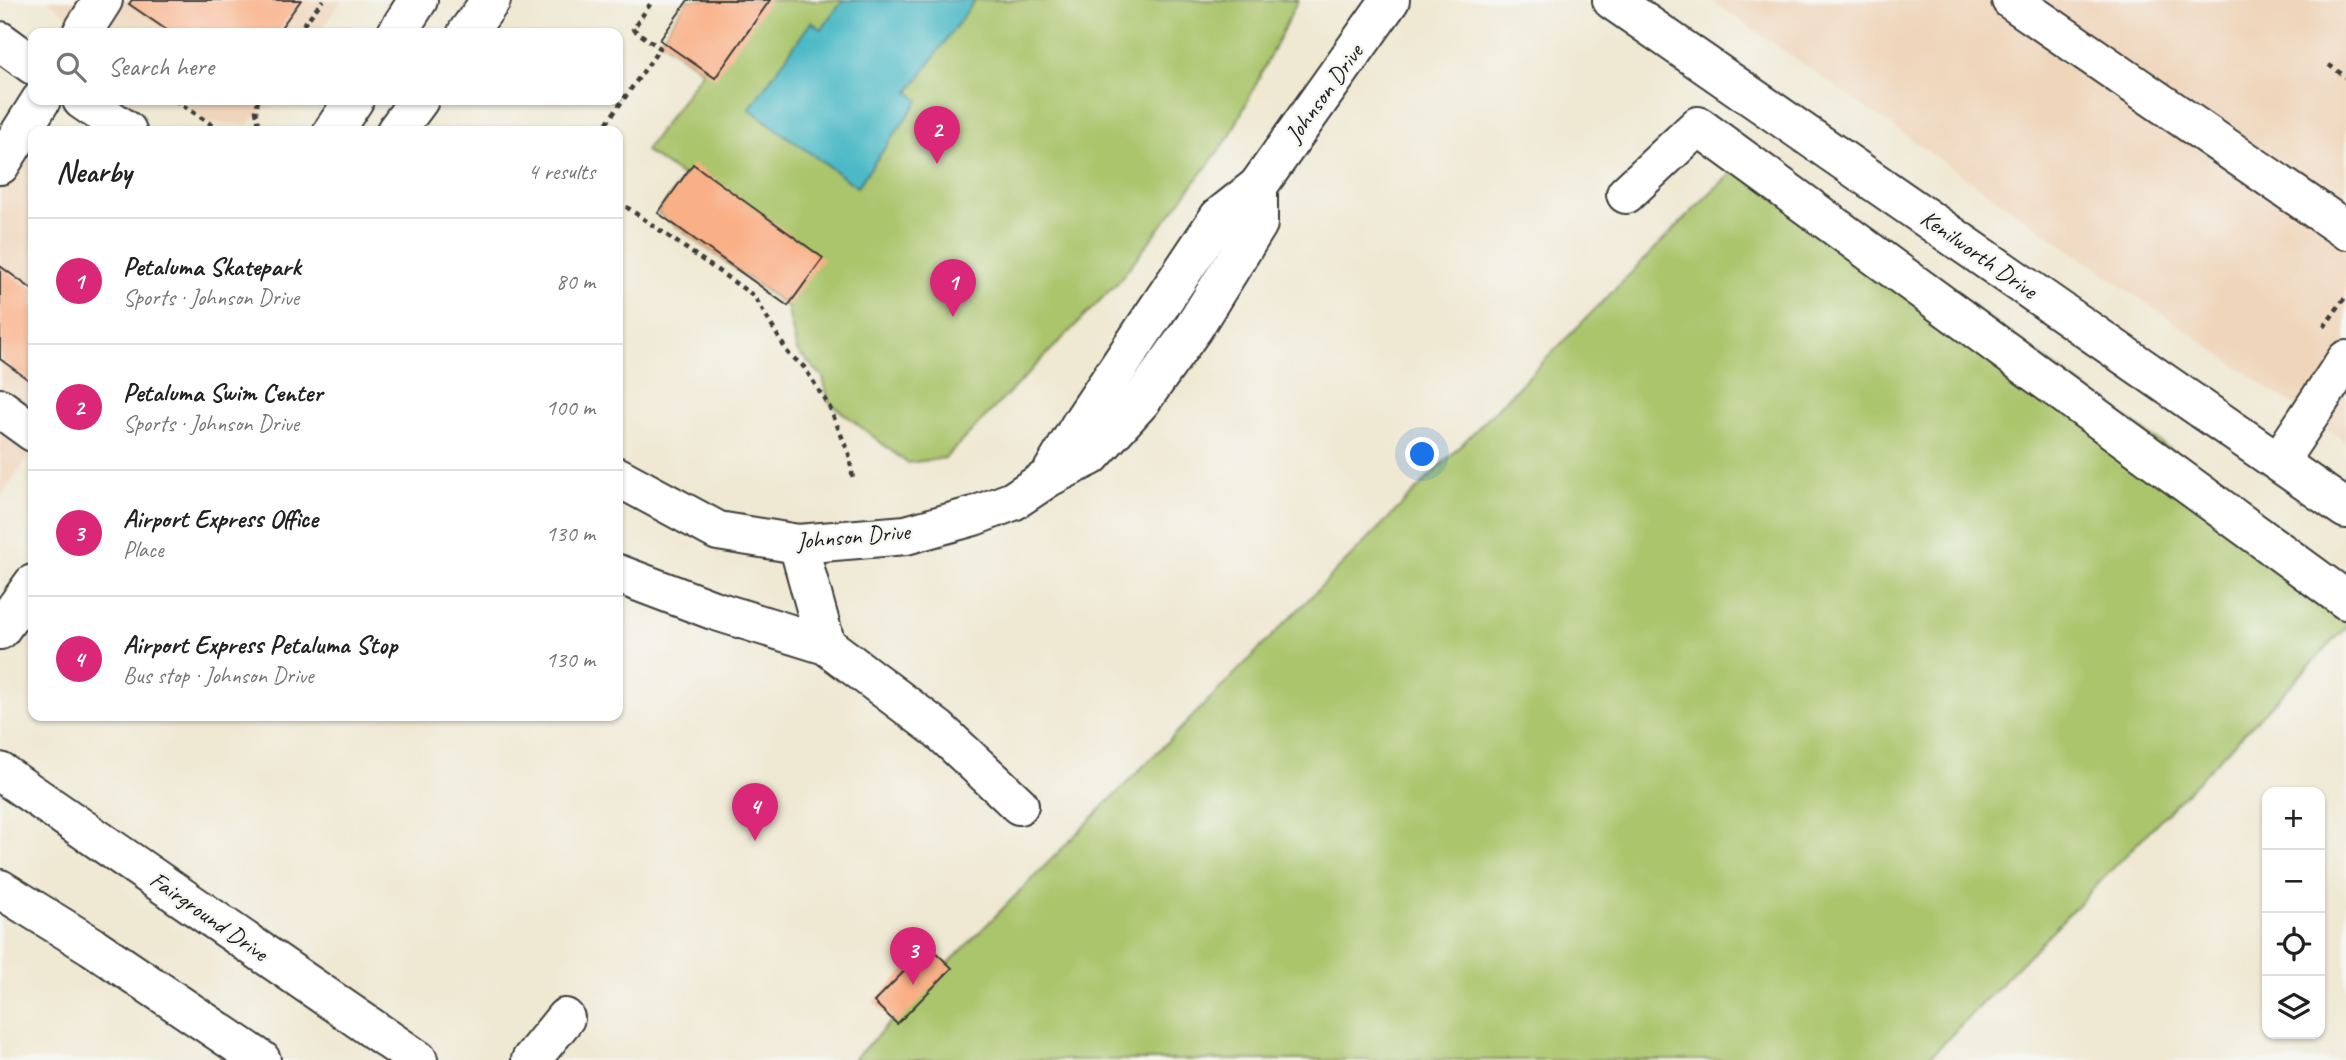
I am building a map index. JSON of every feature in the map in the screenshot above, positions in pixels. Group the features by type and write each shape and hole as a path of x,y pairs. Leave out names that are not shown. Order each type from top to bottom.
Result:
{"street":[{"path":"85,28 103,0"},
{"path":"400,28 418,0"},
{"path":"471,28 491,0"},
{"name":"Johnson Drive","path":"623,480 718,531 798,544 906,535 974,516 1013,501 1049,477 1082,422 1219,217 1258,186 1390,0"},
{"name":"Kenilworth Drive","path":"1612,0 2346,509"},
{"path":"2011,0 2346,230"},
{"path":"0,41 28,61"},
{"path":"0,164 38,105"},
{"path":"89,105 120,126"},
{"path":"336,126 351,105"},
{"path":"400,126 415,105"},
{"path":"1626,194 1698,126 2346,600"},
{"path":"2279,461 2346,360"},
{"path":"0,408 28,428"},
{"path":"798,544 826,645"},
{"path":"623,576 713,610 826,645 939,730 1019,805"},
{"path":"0,630 28,591"},
{"name":"Fairground Drive","path":"0,772 418,1060"},
{"path":"0,889 92,946 250,1057"},
{"path":"531,1060 565,1018"}],"path":[{"path":"302,28 323,0"},
{"path":"623,100 660,48 633,29 653,0"},
{"path":"2329,65 2346,77"},
{"path":"182,105 214,126"},
{"path":"257,105 259,126"},
{"path":"605,126 619,105"},
{"path":"623,204 754,296 788,352 804,367 830,408 849,454 853,479"}],"shaded area":[{"path":"47,0 342,0 322,28 84,28"},
{"path":"1711,0 2346,0 2346,442"},
{"path":"185,105 269,105 247,125 208,123"},
{"path":"0,131 28,150 28,457 0,498"}],"green space":[{"path":"688,0 1298,0 1230,136 1118,282 945,458 907,463 829,402 823,377 797,351 787,306 658,213 684,177 645,151 703,71 660,40"},
{"path":"1757,151 2346,577 2346,628 1927,1060 853,1060 1713,190"}],"water":[{"path":"843,0 975,0 909,92 919,100 857,187 749,109 811,22 822,29"}],"building":[{"path":"132,0 301,0 281,28 164,28 129,4"},
{"path":"688,0 770,0 715,78 660,40"},
{"path":"693,164 823,258 788,306 658,213"},
{"path":"0,266 28,286 28,379 0,359"},
{"path":"929,946 952,968 897,1024 874,1002"}],"place":[{"name":"Petaluma Swim Center","path":"937,164"},
{"name":"Petaluma Skatepark","path":"953,317"},
{"name":"Airport Express Petaluma Stop","path":"755,841"},
{"name":"Airport Express Office","path":"913,985"}]}
